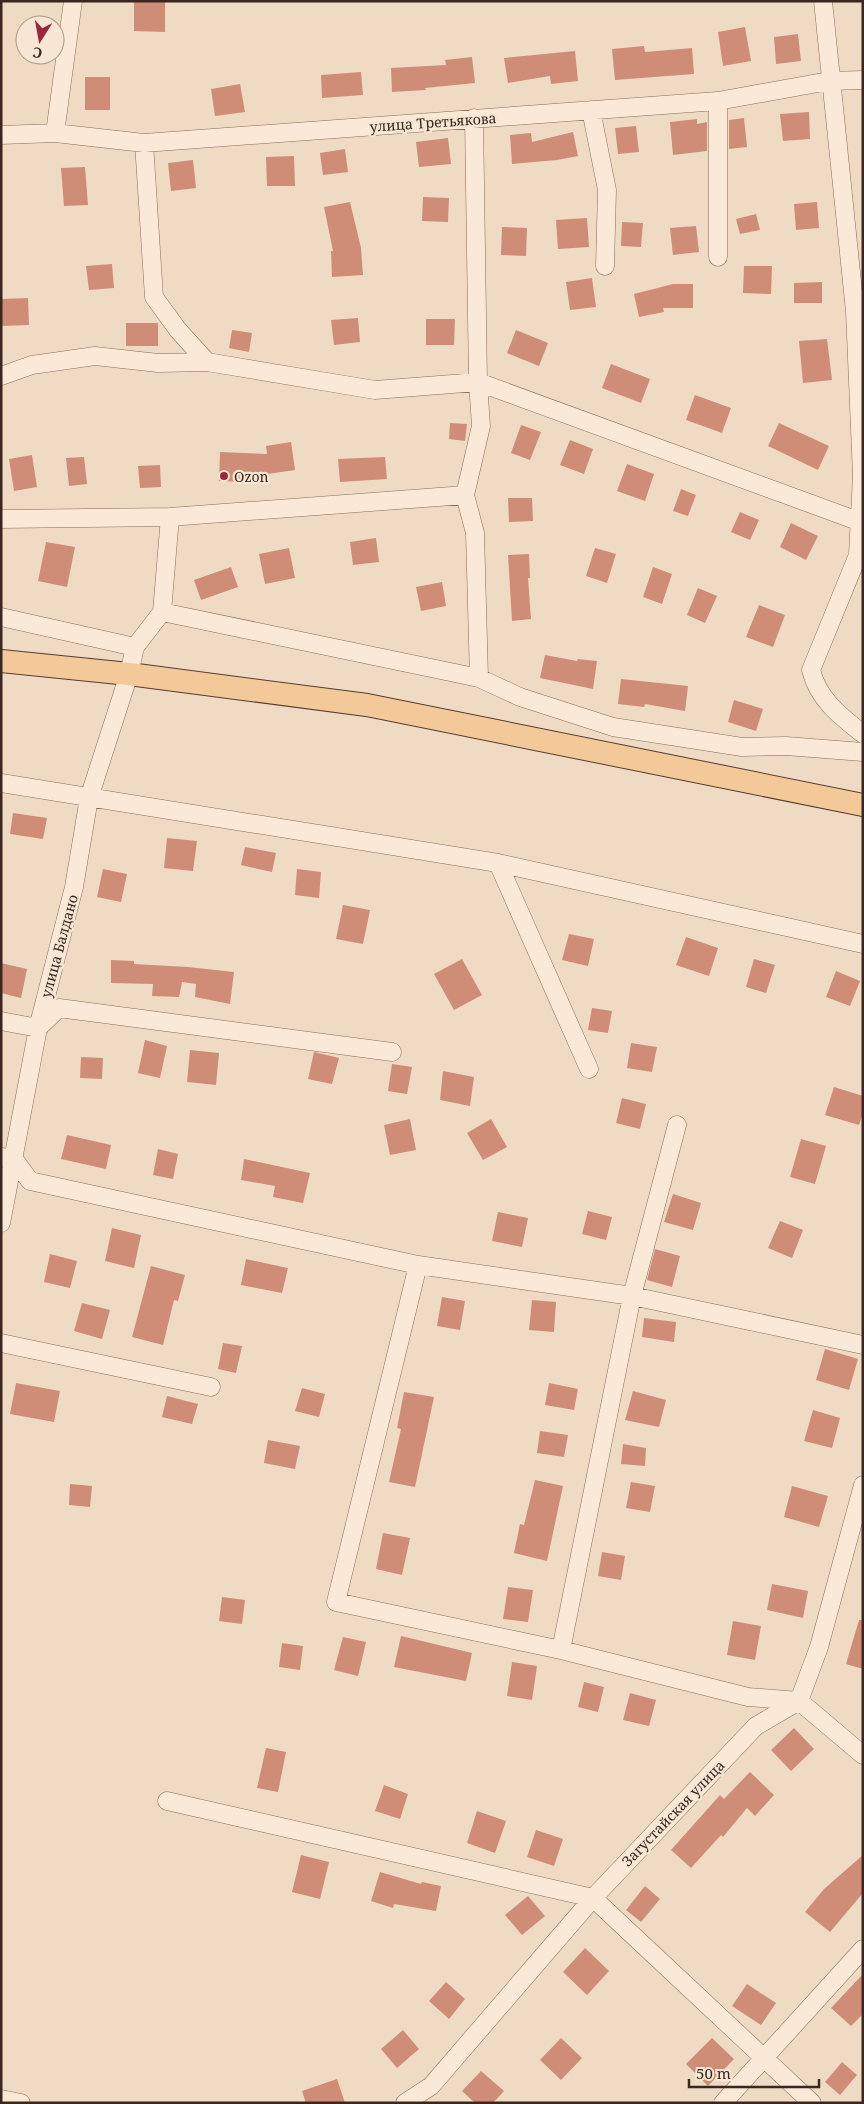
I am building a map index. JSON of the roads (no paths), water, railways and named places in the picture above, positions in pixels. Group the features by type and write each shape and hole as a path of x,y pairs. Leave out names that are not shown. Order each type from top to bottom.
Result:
{"main road":[{"path":"1,661 129,674 367,705 863,805"}],"street":[{"path":"55,133 73,1"},
{"path":"823,1 854,311 862,476 858,521 858,555 811,670 815,685 827,703 863,734"},
{"name":"улица Третьякова","path":"1,135 55,133 144,143 718,101 830,81 863,80"},
{"path":"718,101 718,257"},
{"path":"591,110 607,190 605,266"},
{"path":"474,118 478,382 481,426 465,495 475,533 479,678"},
{"path":"144,143 154,297 178,330 207,362"},
{"path":"1,376 32,364 96,356 158,363 207,362 375,390 478,382 858,521"},
{"path":"1,519 170,517 465,495"},
{"path":"1,617 135,647 162,612 170,517"},
{"path":"162,612 479,678 520,697 613,727 742,747 786,746 863,752"},
{"name":"улица Балдано","path":"1,1222 7,1158 74,886 88,798 129,674 135,647"},
{"path":"1,783 498,862 863,944"},
{"path":"498,862 589,1069"},
{"path":"1,1021 38,1028 59,1008 392,1052"},
{"path":"561,1650 632,1296 677,1125"},
{"path":"7,1158 30,1181 418,1265 632,1296 863,1345"},
{"path":"418,1265 336,1602 561,1650 748,1697 799,1701 863,1755"},
{"path":"1,1343 211,1387"},
{"path":"799,1701 819,1647 863,1485"},
{"name":"Загустайская улица","path":"406,2103 431,2086 593,1898 756,1726 799,1701"},
{"path":"167,1801 593,1898 812,2103"},
{"path":"723,2103 863,1949"},
{"path":"1,2099 21,2103"}],"place":[{"name":"Ozon","path":"224,476"}]}
